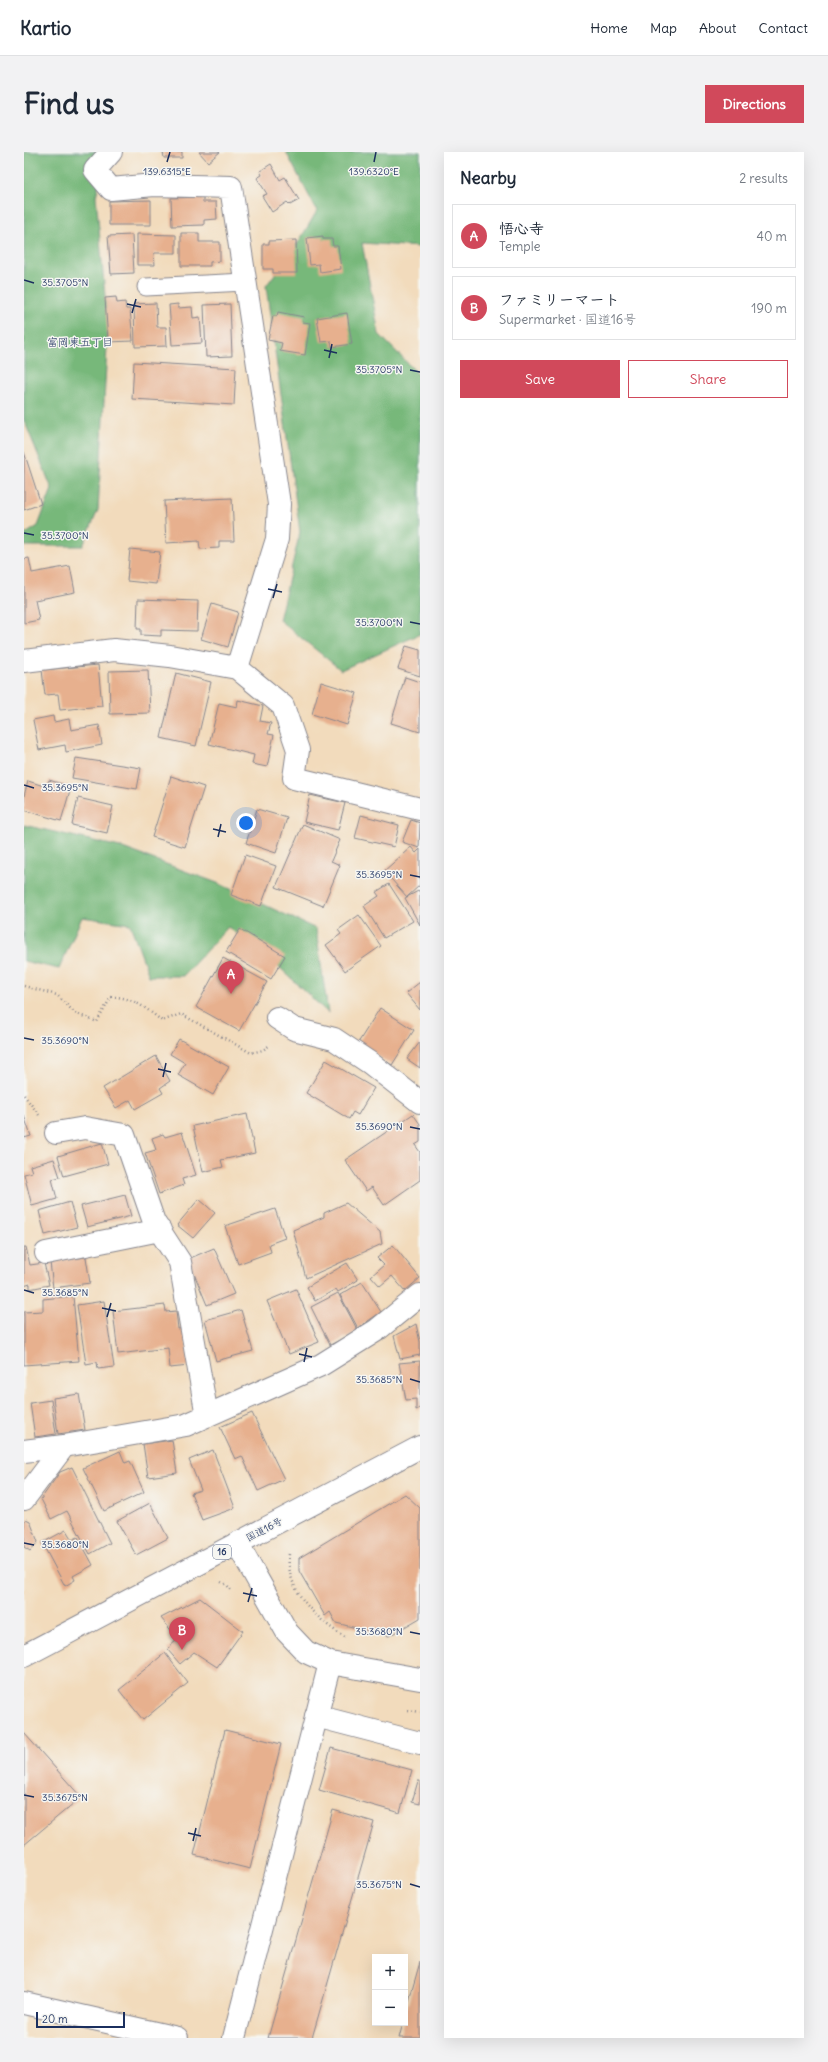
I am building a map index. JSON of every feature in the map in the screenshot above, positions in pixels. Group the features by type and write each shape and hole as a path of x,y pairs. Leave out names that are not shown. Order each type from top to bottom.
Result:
{"main road":[{"path":"112,152 95,170 111,189 154,185 231,187 279,504 277,539 237,668"},
{"path":"24,661 114,650 170,656 237,668 283,706 298,750 294,778 420,809"},
{"path":"286,1024 334,1039 370,1063 420,1102"},
{"path":"56,1133 85,1128 124,1135 154,1222 180,1262 207,1416"},
{"path":"46,1253 160,1230"},
{"path":"24,1451 64,1446 186,1425 321,1365 377,1330 420,1295"},
{"path":"24,1500 64,1446"},
{"name":"国道16号","path":"24,1656 420,1447"},
{"path":"237,1543 287,1632 306,1652 330,1663 420,1680"},
{"path":"234,2038 330,1663"},
{"path":"316,1716 420,1743"},
{"path":"24,2003 177,2038"}],"lane":[{"path":"146,287 245,282"}],"path":[{"path":"24,986 57,995 74,1013 97,1022 111,997 122,997 142,1006 162,1021 180,1014 251,1053 263,1050 286,1024"},
{"path":"289,1554 288,1564 294,1586 303,1601 326,1626 351,1641"}],"green space":[{"path":"24,152 107,152 96,196 108,329 98,510 83,546 24,546 24,535 38,526 52,489 24,420"},
{"path":"286,152 420,152 420,247 362,243 379,334 420,376 420,634 341,670 279,620 300,532 266,286 298,243 317,211"},
{"path":"24,825 120,847 220,884 316,929 328,1013 275,963 228,927 183,976 149,976 130,924 82,917 59,969 24,961"}],"building":[{"path":"163,152 182,152 182,158 164,158"},
{"path":"199,152 220,152 208,162"},
{"path":"271,164 280,180 285,177 299,200 290,205 287,202 272,212 262,196 267,194 257,178 262,175 260,171"},
{"path":"203,197 203,202 216,202 217,219 204,220 204,225 172,226 171,198"},
{"path":"151,200 151,225 109,225 109,201"},
{"path":"181,233 199,233 199,242 220,242 220,261 210,262 210,266 181,266"},
{"path":"137,234 176,235 176,253 154,253 155,265 137,265"},
{"path":"132,235 134,273 111,274 108,236"},
{"path":"323,236 323,239 332,239 333,246 338,246 341,269 320,272 319,264 310,265 307,238"},
{"path":"296,240 297,273 273,273 273,269 263,269 263,244 269,244 269,241"},
{"path":"116,297 117,303 125,302 126,309 130,309 133,341 108,342 105,298"},
{"path":"156,303 157,327 166,327 167,346 135,347 134,304"},
{"path":"178,304 178,308 192,307 193,318 200,317 202,343 172,345 169,305"},
{"path":"230,304 232,356 206,357 204,305"},
{"path":"278,312 304,317 303,322 310,323 305,355 280,351 282,343 268,340 273,316 277,316"},
{"path":"347,313 352,344 332,347 331,341 321,342 317,318"},
{"path":"134,362 236,368 234,405 132,399"},
{"path":"24,452 41,504 24,510"},
{"path":"232,498 234,541 219,541 219,548 200,549 199,541 166,543 164,501"},
{"path":"130,549 160,552 156,584 127,581"},
{"path":"29,558 32,573 70,566 75,592 35,600 39,620 24,623 24,559"},
{"path":"138,599 198,601 197,631 161,630 161,636 141,635 141,629 137,629"},
{"path":"212,604 238,612 228,647 201,639"},
{"path":"406,646 420,650 420,676 398,669"},
{"path":"98,665 102,706 60,710 58,694 45,695 42,670"},
{"path":"148,670 150,713 110,714 109,671"},
{"path":"176,673 211,682 196,746 161,738"},
{"path":"405,677 420,682 420,732 391,723"},
{"path":"321,682 357,693 347,725 312,714"},
{"path":"238,700 263,706 260,721 271,723 268,734 274,735 267,767 252,764 254,755 209,744 219,703 237,707"},
{"path":"53,716 54,722 69,719 71,730 99,725 102,745 66,752 65,745 39,750 33,720"},
{"path":"76,758 141,768 137,789 72,778"},
{"path":"171,776 204,787 185,847 152,837"},
{"path":"49,780 71,787 61,821 24,810 24,796 28,781 47,787"},
{"path":"310,795 345,803 338,830 304,822"},
{"path":"78,798 113,806 107,833 72,825"},
{"path":"257,809 287,818 276,853 246,843"},
{"path":"361,815 399,825 394,847 355,838"},
{"path":"411,820 420,823 419,848 402,842"},
{"path":"303,824 340,840 331,861 340,865 323,906 276,887"},
{"path":"411,847 416,853 420,849 420,885 407,897 384,871"},
{"path":"245,855 276,866 261,906 231,895"},
{"path":"389,884 413,921 384,938 364,906 379,896 376,892"},
{"path":"420,890 420,925 405,898"},
{"path":"359,915 381,946 345,971 326,945 341,934 338,930"},
{"path":"240,929 285,956 271,979 226,952"},
{"path":"223,958 267,982 239,1031 196,1007"},
{"path":"420,982 420,1010 406,993"},
{"path":"380,1008 414,1030 392,1065 358,1043"},
{"path":"179,1039 229,1067 213,1095 178,1075 185,1063 170,1054"},
{"path":"420,1042 420,1068 407,1059"},
{"path":"156,1056 170,1081 160,1088 163,1093 135,1109 130,1100 116,1108 103,1088"},
{"path":"326,1060 374,1088 358,1115 353,1112 349,1119 306,1093"},
{"path":"247,1114 255,1153 221,1160 223,1167 203,1172 193,1126"},
{"path":"413,1114 420,1124 420,1142 415,1145 420,1152 420,1180 384,1205 372,1187 366,1191 345,1160"},
{"path":"24,1116 31,1136 24,1138"},
{"path":"182,1132 196,1175 182,1179 184,1185 159,1194 145,1153 156,1150 152,1138 163,1134 165,1137"},
{"path":"102,1143 108,1164 64,1176 58,1156"},
{"path":"54,1159 60,1177 52,1179 57,1199 32,1206 24,1174 32,1172 30,1166"},
{"path":"125,1195 131,1216 87,1227 81,1206"},
{"path":"199,1199 215,1213 193,1238 177,1225"},
{"path":"70,1202 77,1227 45,1235 39,1211"},
{"path":"346,1203 380,1232 382,1244 306,1278 293,1230 324,1217 324,1213"},
{"path":"275,1209 285,1238 269,1244 271,1252 238,1264 225,1226"},
{"path":"393,1245 420,1278 405,1291 392,1276 380,1286 371,1276 384,1265 377,1258"},
{"path":"24,1247 26,1247 30,1265 44,1263 49,1285 30,1289 30,1284 24,1286"},
{"path":"214,1248 234,1294 207,1305 188,1259"},
{"path":"86,1257 90,1283 53,1288 50,1262"},
{"path":"347,1263 358,1280 338,1292 336,1289 315,1301 307,1287"},
{"path":"362,1282 381,1312 358,1328 340,1295"},
{"path":"296,1289 319,1342 289,1354 267,1301"},
{"path":"338,1293 358,1331 330,1345 311,1307"},
{"path":"73,1296 79,1361 24,1365 24,1312 43,1311 43,1299"},
{"path":"104,1301 114,1367 98,1369 97,1362 86,1364 77,1305"},
{"path":"165,1305 166,1312 176,1311 178,1329 185,1328 189,1366 170,1368 168,1348 118,1354 113,1311"},
{"path":"241,1310 253,1351 216,1361 205,1320"},
{"path":"416,1324 420,1342 420,1355 400,1359 394,1336"},
{"path":"420,1361 420,1408 416,1410 416,1399 406,1400 399,1363"},
{"path":"79,1394 85,1430 58,1434 53,1398"},
{"path":"51,1400 56,1434 35,1437 30,1403"},
{"path":"252,1413 284,1479 258,1491 242,1456 235,1459 220,1427"},
{"path":"172,1440 177,1473 148,1477 143,1444"},
{"path":"213,1450 235,1508 202,1520 191,1493 201,1490 189,1460"},
{"path":"120,1451 125,1463 130,1461 144,1492 104,1511 83,1468"},
{"path":"72,1467 110,1543 90,1554 67,1511 51,1519 41,1499 60,1472"},
{"path":"405,1494 420,1508 420,1618 389,1636 336,1623 330,1612 325,1616 299,1571 299,1558"},
{"path":"150,1503 168,1538 136,1555 117,1521"},
{"path":"26,1519 30,1521 38,1542 30,1551 24,1547 24,1522"},
{"path":"66,1530 72,1540 78,1537 93,1565 73,1576 75,1580 65,1586 42,1543"},
{"path":"200,1598 243,1631 217,1667 194,1652 180,1664 167,1649 178,1639 161,1618"},
{"path":"165,1653 188,1683 143,1720 119,1690"},
{"path":"225,1730 281,1744 250,1869 194,1855"},
{"path":"24,1733 81,1797 24,1845"},
{"path":"331,1748 412,1770 400,1813 319,1790"},
{"path":"418,1781 420,1781 420,1804 412,1802"},
{"path":"333,1810 374,1822 312,2038 268,2038"},
{"path":"420,1962 420,2038 399,2038 402,2026 408,2026 408,2004"}],"place":[{"name":"悟心寺","path":"231,994"},
{"name":"ファミリーマート","path":"182,1650"}],"district":[{"name":"富岡東五丁目","path":"80,342"}]}
